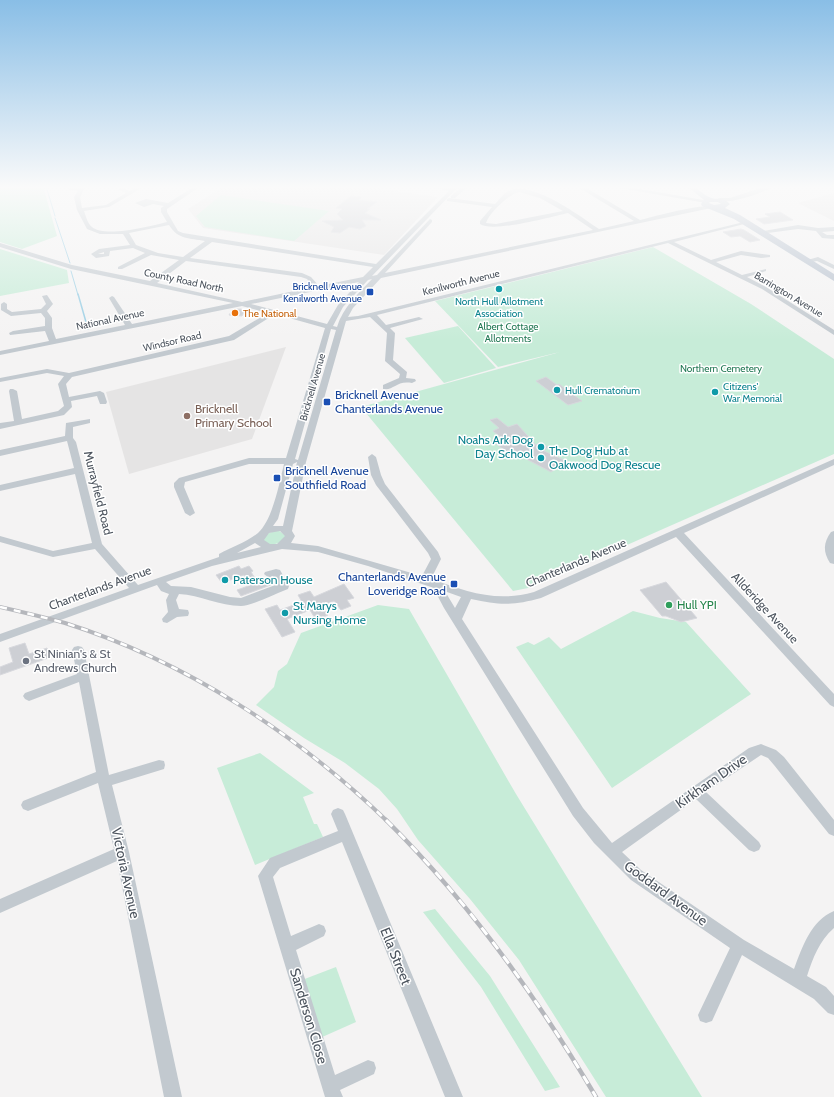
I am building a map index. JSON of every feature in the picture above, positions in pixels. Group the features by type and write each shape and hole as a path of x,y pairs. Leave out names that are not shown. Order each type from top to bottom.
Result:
{"main road":[{"path":"770,237 834,277"}],"street":[{"path":"128,237 134,246 149,253 184,260 306,276 318,289"},
{"path":"190,237 377,266"},
{"name":"Bricknell Avenue","path":"263,533 273,519 288,461 328,328 340,306 405,237"},
{"name":"Bricknell Avenue","path":"289,533 302,462 344,319 350,307 415,237"},
{"name":"National Avenue","path":"0,353 129,325 336,286 564,237"},
{"name":"Kenilworth Avenue","path":"344,319 371,314 684,237"},
{"path":"152,283 210,240"},
{"name":"Barrington Avenue","path":"668,241 770,292 834,334"},
{"name":"County Road North","path":"0,245 71,267 232,300 328,328 340,329"},
{"path":"107,250 134,246"},
{"path":"120,268 149,253"},
{"path":"710,262 740,253 754,254 762,257 768,256"},
{"path":"807,261 818,259 834,267"},
{"path":"388,265 394,270 404,272"},
{"path":"742,277 764,270"},
{"path":"336,286 352,293"},
{"path":"5,303 4,310 11,314 43,311 50,304 44,295"},
{"path":"112,298 129,325"},
{"path":"224,307 232,300"},
{"path":"340,306 350,307"},
{"path":"43,311 50,321 48,328 53,342"},
{"name":"Windsor Road","path":"0,380 47,371 69,375 231,338 274,312"},
{"path":"371,314 386,327 390,333 387,365 401,369 404,374 402,379"},
{"path":"386,327 416,322"},
{"path":"12,333 48,328"},
{"path":"325,339 337,340"},
{"path":"0,426 60,412 68,407 62,384 69,375"},
{"path":"386,388 402,379 412,381"},
{"path":"309,389 322,390"},
{"path":"13,391 18,422"},
{"path":"66,400 100,393 103,402"},
{"path":"0,453 69,438 69,425 87,421"},
{"name":"Murrayfield Road","path":"69,438 72,442 98,544 136,589"},
{"path":"372,457 376,476 381,485 433,552 436,559 425,580"},
{"path":"190,513 179,487 179,483 182,480 249,461 302,462"},
{"name":"Chanterlands Avenue","path":"0,638 209,563 282,546 318,549 425,580 468,595 497,601 519,600 537,595 834,462"},
{"path":"0,488 79,470"},
{"path":"270,548 264,546 259,540 263,533 281,528 289,533 288,542 282,546"},
{"name":"Allderidge Avenue","path":"677,532 834,702"},
{"name":"Chanterlands Avenue","path":"209,563 263,533"},
{"name":"Chanterlands Avenue","path":"289,533 318,549"},
{"path":"834,534 830,540 831,556 834,561"},
{"path":"0,539 53,554 98,544"},
{"path":"159,580 165,588 175,591 191,592 230,601 242,602 284,586 276,572 269,574"},
{"name":"Goddard Avenue","path":"444,586 441,593 578,812 612,852 636,875 739,945 820,993 834,1006"},
{"path":"175,591 171,600 175,615"},
{"path":"457,619 462,604 468,595"},
{"name":"Victoria Avenue","path":"78,650 173,1097"},
{"path":"30,696 83,676"},
{"name":"Kirkham Drive","path":"612,852 746,756 761,749 772,754 779,761 834,830"},
{"path":"28,806 104,778 159,765"},
{"path":"696,792 754,846"},
{"name":"Ella Street","path":"338,814 454,1097"},
{"name":"Sanderson Close","path":"346,834 275,863 265,876 332,1092 368,1068"},
{"path":"0,906 122,852"},
{"path":"798,979 811,944 820,929 834,918"},
{"path":"287,946 319,931"},
{"path":"706,1015 739,945"}],"shaded area":[{"path":"265,237 401,237 384,255"},
{"name":"Bricknell Primary School","path":"286,347 252,439 129,474 106,392"}],"green space":[{"path":"0,237 54,237 22,249 0,242"},
{"path":"270,237 298,237 294,241"},
{"path":"653,247 751,304 834,359 834,454 528,588 513,591 361,407 560,352 498,367 435,301"},
{"path":"0,249 67,270 69,283 0,296"},
{"path":"458,326 496,368 444,383 405,338"},
{"path":"278,530 286,536 283,542 271,545 264,542 263,536"},
{"path":"378,605 409,609 516,794 702,1097 606,1097 519,960 470,899 418,840 397,809 379,789 345,763 304,738 256,705 274,687 278,671 287,664 301,633"},
{"path":"633,611 660,618 686,622 751,694 612,788 516,647 528,642 534,645 549,637 561,649"},
{"path":"260,753 314,793 303,797 314,824 317,824 323,837 255,865 217,768"},
{"path":"435,909 490,976 560,1087 545,1091 481,987 423,912"},
{"path":"336,967 356,1022 320,1038 302,980"}],"building":[{"path":"742,237 756,237 760,240 750,242"},
{"name":"The National","path":"233,309 241,309 245,311 242,316 229,315"},
{"name":"Hull Crematorium","path":"546,377 557,385 559,384 582,401 568,405 536,381"},
{"path":"497,418 508,427 517,424 536,445 539,443 548,447 544,451 566,461 551,472 515,453 511,455 495,443 504,440 493,431 499,428 490,420"},
{"name":"Paterson House","path":"239,566 241,569 249,566 258,583 272,578 276,583 241,596 237,590 251,585 244,575 222,583 216,575"},
{"name":"Hull YPI","path":"666,582 697,618 681,622 666,616 662,616 640,590"},
{"name":"St Marys Nursing Home","path":"344,584 354,598 347,600 351,606 341,610 334,601 321,606 328,615 316,620 310,610 287,619 295,632 282,637 265,609 277,605 280,610 302,602 298,595 310,591 314,597"},
{"name":"St Ninian's & St Andrews Church","path":"25,643 29,654 47,648 51,657 0,675 0,667 13,662 9,648"}],"waterway":[{"path":"61,237 70,263"},
{"path":"71,271 78,295"},
{"path":"78,294 88,329"}],"railway":[{"path":"0,607 65,623 110,639 196,679 277,730 316,759 387,821"},
{"path":"387,821 446,884 500,952 550,1023 596,1097"}],"place":[{"name":"North Hull Allotment Association","path":"499,289"},
{"name":"Bricknell Avenue Kenilworth Avenue","path":"370,292"},
{"name":"The National","path":"235,313"},
{"name":"Hull Crematorium","path":"557,390"},
{"name":"Citizens' War Memorial","path":"715,392"},
{"name":"Bricknell Avenue Chanterlands Avenue","path":"327,402"},
{"name":"Bricknell Primary School","path":"187,416"},
{"name":"Noahs Ark Dog Day School","path":"541,447"},
{"name":"The Dog Hub at Oakwood Dog Rescue","path":"541,458"},
{"name":"Bricknell Avenue Southfield Road","path":"277,478"},
{"name":"Paterson House","path":"225,580"},
{"name":"Chanterlands Avenue Loveridge Road","path":"454,584"},
{"name":"Hull YPI","path":"669,605"},
{"name":"St Marys Nursing Home","path":"285,613"},
{"name":"St Ninian's & St Andrews Church","path":"26,661"}],"park label":[{"name":"Albert Cottage Allotments","path":"508,332"},
{"name":"Northern Cemetery","path":"721,368"}]}
